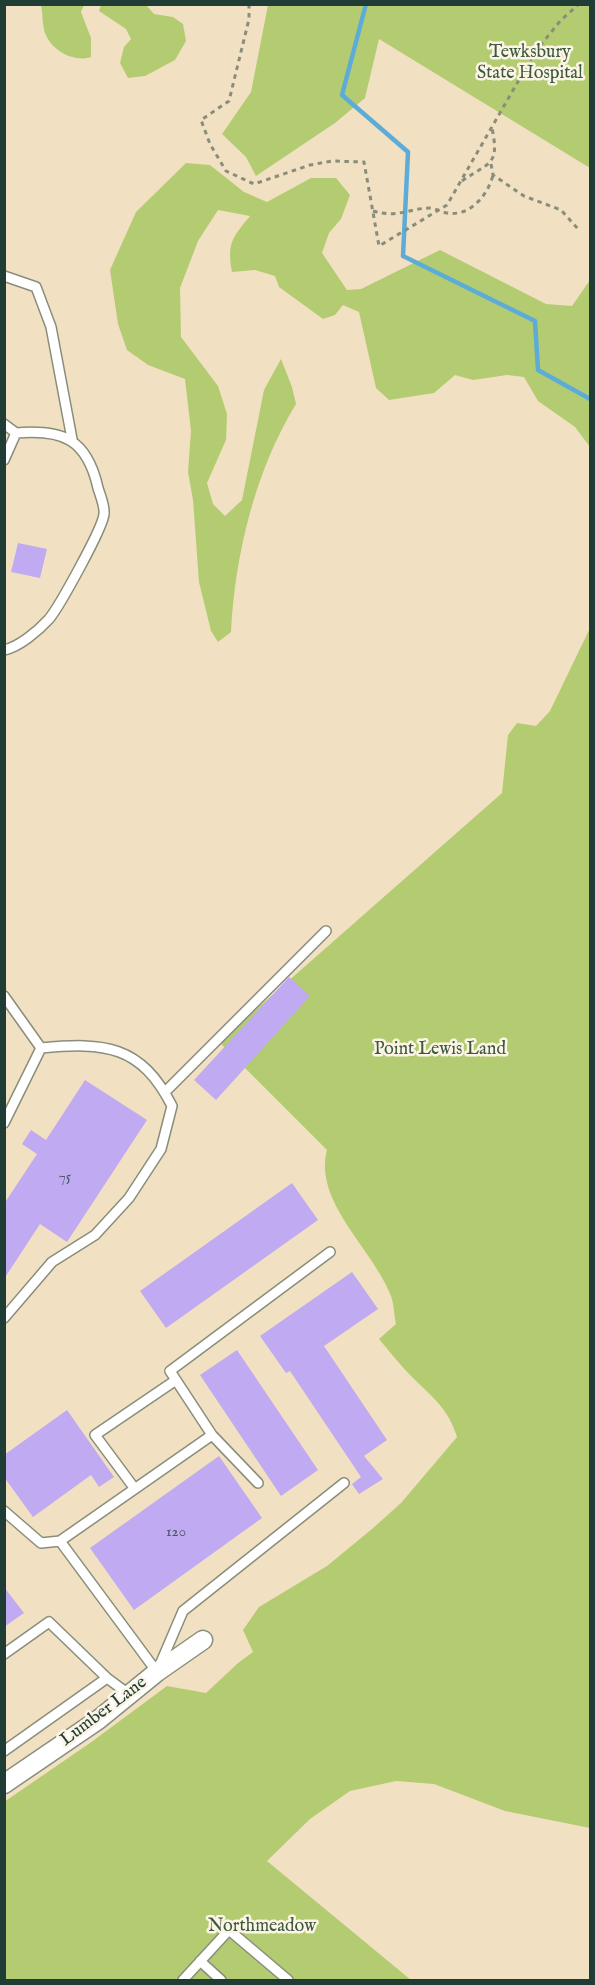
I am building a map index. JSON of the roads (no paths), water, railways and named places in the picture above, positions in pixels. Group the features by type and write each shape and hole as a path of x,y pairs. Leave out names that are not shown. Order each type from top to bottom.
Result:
{"street":[{"name":"Lumber Lane","path":"4,1784 203,1640"}],"lane":[{"path":"4,650 14,648 49,618 87,552 104,515 93,466 72,439 51,327 36,287 5,275"},
{"path":"4,424 16,433 43,431 72,439"},
{"path":"4,460 16,433"},
{"path":"165,1092 326,931"},
{"path":"5,996 41,1048"},
{"path":"4,1318 52,1262 95,1235 129,1198 161,1149 172,1106 158,1080 125,1052 82,1044 41,1048"},
{"path":"4,1123 41,1048"},
{"path":"258,1483 212,1435 170,1371 330,1252"},
{"path":"135,1489 95,1435 176,1380"},
{"path":"4,1511 41,1543 60,1541 212,1435"},
{"path":"157,1672 183,1611 344,1483"},
{"path":"60,1541 157,1672"},
{"path":"4,1653 49,1622 107,1678 130,1695"},
{"path":"4,1751 107,1678"},
{"path":"183,1980 229,1930 288,1980"},
{"path":"200,1961 221,1980"}],"waterway":[{"path":"366,4 342,95 408,152 403,256 535,321 538,370 590,399"}],"park label":[{"name":"Tewksbury State Hospital","path":"530,63"},
{"name":"Point Lewis Land","path":"440,1050"},
{"name":"Northmeadow","path":"262,1927"}]}
